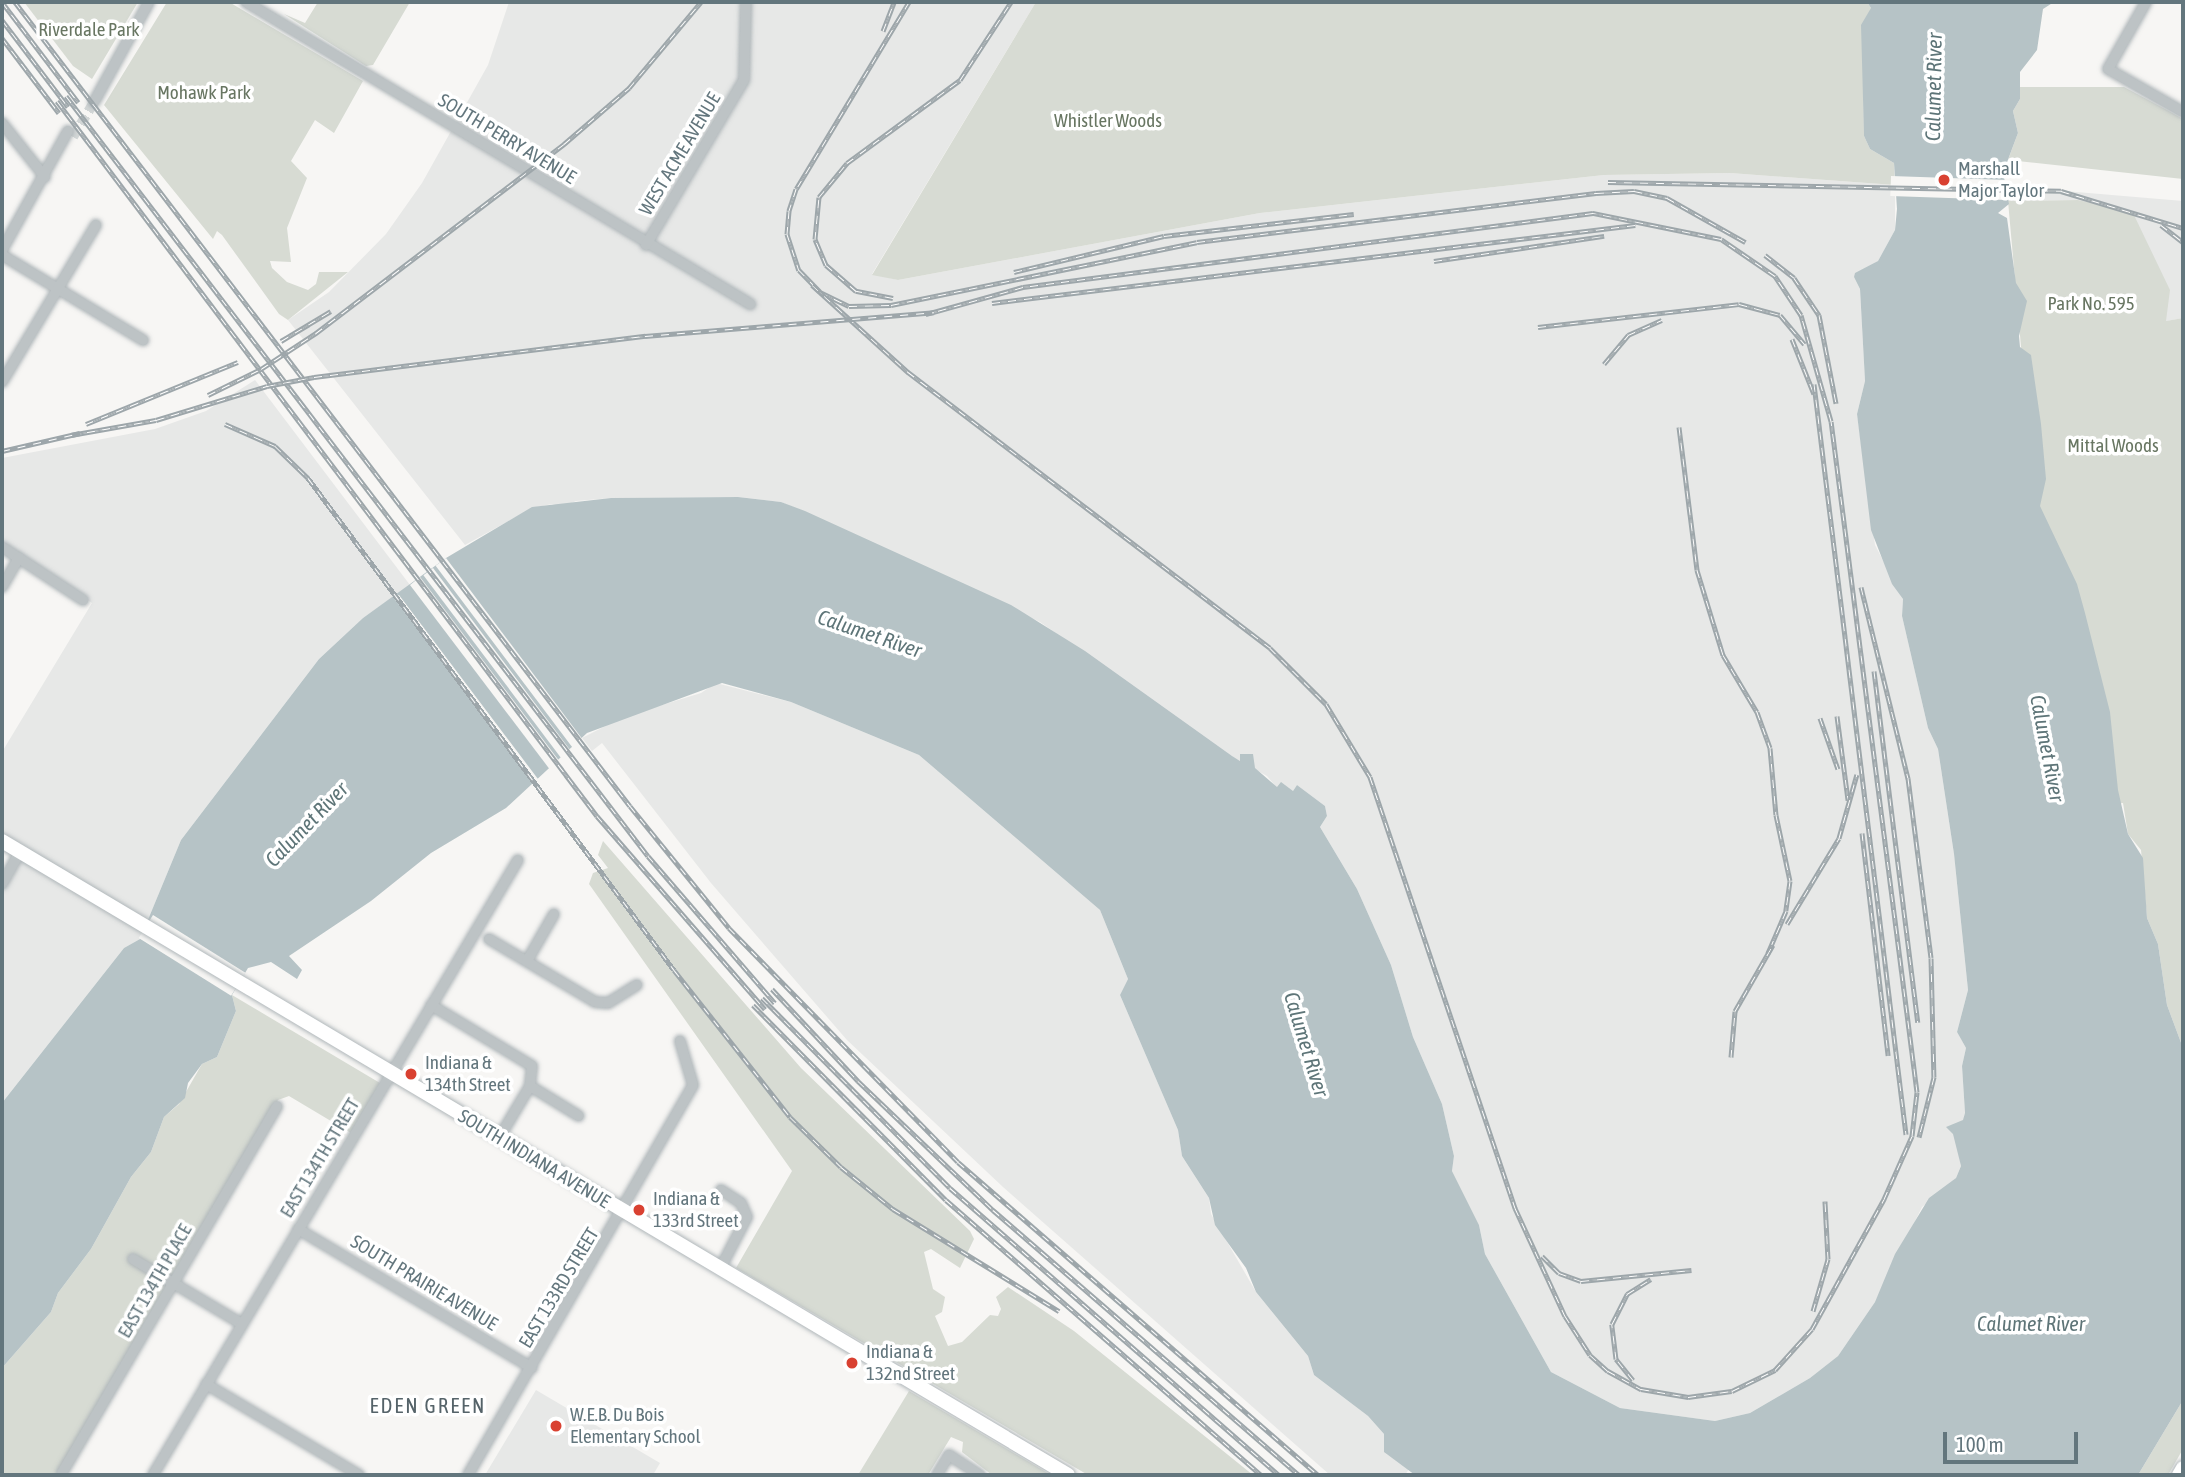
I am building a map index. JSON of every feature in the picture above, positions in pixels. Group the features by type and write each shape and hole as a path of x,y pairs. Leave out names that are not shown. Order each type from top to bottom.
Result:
{"main road":[{"name":"SOUTH INDIANA AVENUE","path":"2,841 1068,1475"},
{"path":"2179,1475 2183,1468"}],"street":[{"path":"93,97 149,2"},
{"name":"SOUTH PERRY AVENUE","path":"246,2 646,245 750,304"},
{"name":"WEST ACME AVENUE","path":"646,245 744,80 746,2"},
{"path":"2146,2 2108,69 2183,112"},
{"path":"2,123 45,177"},
{"path":"69,136 2,250 57,289 143,340"},
{"path":"2,382 96,225"},
{"path":"2,547 83,600"},
{"path":"2,587 19,557"},
{"path":"2,884 20,852"},
{"name":"EAST 134TH STREET","path":"153,1475 518,860"},
{"path":"527,961 554,914"},
{"path":"489,939 595,1002 608,1003 637,985"},
{"path":"431,1005 525,1060 534,1071 530,1086 499,1138"},
{"name":"EAST 133RD STREET","path":"468,1475 624,1212 628,1197 693,1086 695,1078 680,1041"},
{"path":"530,1086 579,1116"},
{"name":"EAST 134TH PLACE","path":"62,1473 277,1106"},
{"path":"720,1269 747,1217 741,1203 721,1190"},
{"name":"SOUTH PRAIRIE AVENUE","path":"298,1229 532,1368"},
{"path":"133,1259 242,1324"},
{"path":"206,1384 359,1475"},
{"path":"937,1475 949,1455 980,1475"}],"shaded area":[{"path":"509,2 1036,2 872,274 898,280 1260,213 1604,175 1730,173 1895,185 1895,230 1878,261 1854,277 1860,289 1865,381 1857,414 1875,545 1903,599 1902,616 1928,728 1938,749 1954,854 1968,990 1957,1032 1966,1048 1962,1066 1965,1113 1964,1120 1953,1126 1961,1166 1956,1178 1922,1207 1875,1302 1838,1356 1810,1378 1750,1413 1715,1421 1620,1408 1551,1372 1485,1254 1479,1225 1452,1171 1454,1156 1442,1104 1413,1037 1391,965 1357,889 1320,827 1327,816 1325,806 1297,785 1293,791 1277,788 1267,776 1231,756 1040,622 781,502 738,497 611,498 576,501 563,507 552,504 532,508 465,545 288,320 329,292 386,234 422,183 488,65"},
{"path":"2004,186 2183,201 2183,318 2156,323 2079,200 2008,201"},
{"path":"255,380 410,585 363,618 319,659 181,840 140,939 124,948 2,1103 2,888 24,852 2,838 2,752 92,603 2,548 2,458 155,429 206,411"},
{"path":"716,683 791,702 919,755 1100,910 1128,979 1120,995 1178,1130 1182,1156 1209,1198 1211,1214 1256,1292 1308,1356 1314,1375 1368,1416 1384,1434 1387,1454 1409,1469 1405,1475 1330,1475 1003,1187 847,1040 711,883 602,743 592,751 582,738 623,717 701,693"},
{"name":"W.E.B. Du Bois Elementary School","path":"536,1390 660,1463 653,1475 485,1475"}],"green space":[{"name":"Riverdale Park","path":"24,2 138,2 92,79 73,66"},
{"name":"Mohawk Park","path":"167,2 229,2 363,81 334,133 315,120 291,161 307,178 287,228 291,262 270,261 272,268 287,282 308,290 316,284 319,272 348,272 288,320 279,314 222,235 217,231 213,239 104,105"},
{"path":"318,2 410,2 373,65 366,66 284,14 305,23"},
{"name":"Whistler Woods","path":"1036,2 1867,2 1871,8 1863,45 1864,136 1870,149 1894,163 1895,185 1730,173 1604,175 1260,213 898,280 872,275"},
{"path":"2018,87 2124,87 2167,110 2183,119 2183,179 2008,160 2018,133 2013,111 2020,99"},
{"name":"Mittal Woods","path":"2078,200 2133,213 2170,290 2166,321 2183,318 2183,1048 2167,1005 2158,944 2147,918 2141,850 2128,834 2123,803 2113,804 2034,492 2008,201"},
{"path":"603,841 801,1068 970,1231 974,1239 960,1268 931,1249 924,1252 933,1289 945,1297 942,1312 935,1316 948,1346 962,1342 990,1315 998,1316 1001,1309 996,1297 1008,1287 1074,1331 1253,1475 1088,1475 736,1268 792,1171 589,884 593,873 608,868 598,855"},
{"path":"232,995 380,1083 351,1133 289,1096 278,1100 58,1475 2,1475 2,1368 51,1312 58,1293 91,1249 131,1177 151,1152 164,1117 179,1104 202,1064 217,1057 236,1011"},
{"path":"909,1391 1051,1475 992,1475 962,1452 963,1442 951,1437 928,1475 858,1475"},
{"path":"2183,1400 2183,1449 2168,1475 2138,1475"}],"water":[{"name":"Calumet River","path":"1867,2 2054,2 2043,9 2037,50 2020,72 2020,99 2013,111 2018,133 2006,165 1997,170 2004,177 2009,204 1998,213 2007,218 2016,283 2027,301 2019,336 2020,347 2031,355 2041,424 2046,479 2040,506 2077,584 2085,613 2110,712 2118,790 2128,834 2143,858 2147,918 2158,944 2167,1005 2183,1048 2183,1400 2138,1475 1415,1475 1384,1452 1384,1434 1368,1416 1314,1375 1308,1356 1256,1292 1246,1268 1215,1225 1209,1198 1182,1156 1178,1130 1120,995 1128,979 1100,910 919,755 791,702 722,683 587,733 506,808 431,853 371,901 289,956 302,970 297,979 271,962 248,968 232,995 236,1011 217,1057 202,1064 188,1083 185,1098 164,1117 151,1152 131,1177 91,1249 58,1293 51,1312 2,1368 2,1103 124,948 140,939 181,840 319,659 363,618 446,558 532,507 611,498 738,497 781,502 805,511 1011,605 1085,651 1240,761 1240,754 1253,754 1255,768 1277,787 1281,782 1293,791 1297,785 1325,806 1327,816 1320,827 1357,889 1391,965 1413,1037 1442,1104 1454,1156 1452,1171 1479,1225 1485,1254 1551,1372 1620,1408 1715,1421 1750,1413 1810,1378 1838,1356 1875,1302 1895,1254 1929,1198 1956,1178 1961,1166 1953,1134 1946,1127 1963,1120 1965,1113 1962,1066 1966,1048 1957,1032 1968,990 1954,854 1938,749 1928,728 1902,616 1903,599 1892,584 1871,530 1857,414 1865,381 1860,289 1854,277 1855,273 1878,261 1895,230 1897,209 1894,163 1870,149 1864,136 1861,25 1871,8"}],"pier":[{"path":"1891,176 2008,180 2007,200 1890,196"},
{"path":"446,558 584,741 573,749 436,566"},
{"path":"433,568 571,752 562,759 423,575"},
{"path":"420,577 560,762 555,769 551,771 410,585"},
{"path":"399,595 540,784 536,785 394,598"},
{"path":"153,915 245,973 231,996 139,938"}],"tunnel":[{"path":"73,137 94,102"}],"railway":[{"path":"2,2 78,102"},
{"path":"15,2 630,806 729,928 958,1162 1318,1475"},
{"path":"208,395 261,369 316,333 564,144 629,88 701,2"},
{"path":"883,31 894,2"},
{"path":"909,2 796,189 789,211 787,234 799,270 820,292 849,306 891,305 1197,242 1596,193 1634,191 1667,198 1745,242"},
{"path":"893,298 856,291 826,265 815,239 819,197 847,163 960,80 1011,2"},
{"path":"2,20 68,107"},
{"path":"2,38 59,113"},
{"path":"66,96 648,856 775,1003"},
{"path":"57,101 597,816 765,1009"},
{"path":"1608,182 2061,191 2183,228"},
{"path":"812,285 908,372 1270,648 1326,704 1370,777 1515,1208 1565,1316 1590,1355 1608,1371 1641,1389 1688,1397 1732,1391 1775,1370 1812,1329 1884,1199 1912,1136 1917,1092 1831,421 1801,315 1775,276 1721,239 1593,213 1023,287 926,314"},
{"path":"1014,272 1164,236 1354,214"},
{"path":"992,303 1635,225"},
{"path":"2161,225 2183,242"},
{"path":"1434,261 1604,236"},
{"path":"1765,255 1794,278 1819,315 1836,403"},
{"path":"1538,327 1739,304 1780,315 1804,344"},
{"path":"281,341 331,311"},
{"path":"71,435 156,420 267,386 314,377 645,336 934,312"},
{"path":"1604,364 1628,335 1662,320"},
{"path":"1792,339 1814,394"},
{"path":"86,424 238,362"},
{"path":"1814,384 1906,1134"},
{"path":"225,424 275,446 308,478 674,970 790,1117 841,1167 893,1209 1059,1311"},
{"path":"1679,427 1697,570 1723,655 1757,712 1770,748 1776,815 1790,881 1786,911 1768,953"},
{"path":"2,451 80,433"},
{"path":"1861,587 1908,778 1931,958 1934,1077 1919,1137"},
{"path":"1874,671 1918,1022"},
{"path":"1837,716 1848,800"},
{"path":"1820,718 1838,769"},
{"path":"1787,924 1839,838 1857,774"},
{"path":"1862,833 1888,1055"},
{"path":"1731,1057 1735,1011 1773,945"},
{"path":"772,989 858,1081 993,1210 1299,1475"},
{"path":"762,998 950,1188 1279,1475"},
{"path":"753,1005 946,1200 1261,1475"},
{"path":"1813,1311 1828,1259 1825,1201"},
{"path":"1542,1256 1559,1273 1581,1281 1691,1270"},
{"path":"1633,1380 1616,1359 1612,1324 1627,1294 1651,1279"}],"place":[{"name":"Marshall Major Taylor","path":"1944,180"},
{"name":"Indiana & 134th Street","path":"411,1074"},
{"name":"Indiana & 133rd Street","path":"639,1210"},
{"name":"Indiana & 132nd Street","path":"852,1363"},
{"name":"W.E.B. Du Bois Elementary School","path":"556,1426"}],"district":[{"name":"EDEN GREEN","path":"428,1405"}],"park label":[{"name":"Park No. 595","path":"2091,304"}]}
